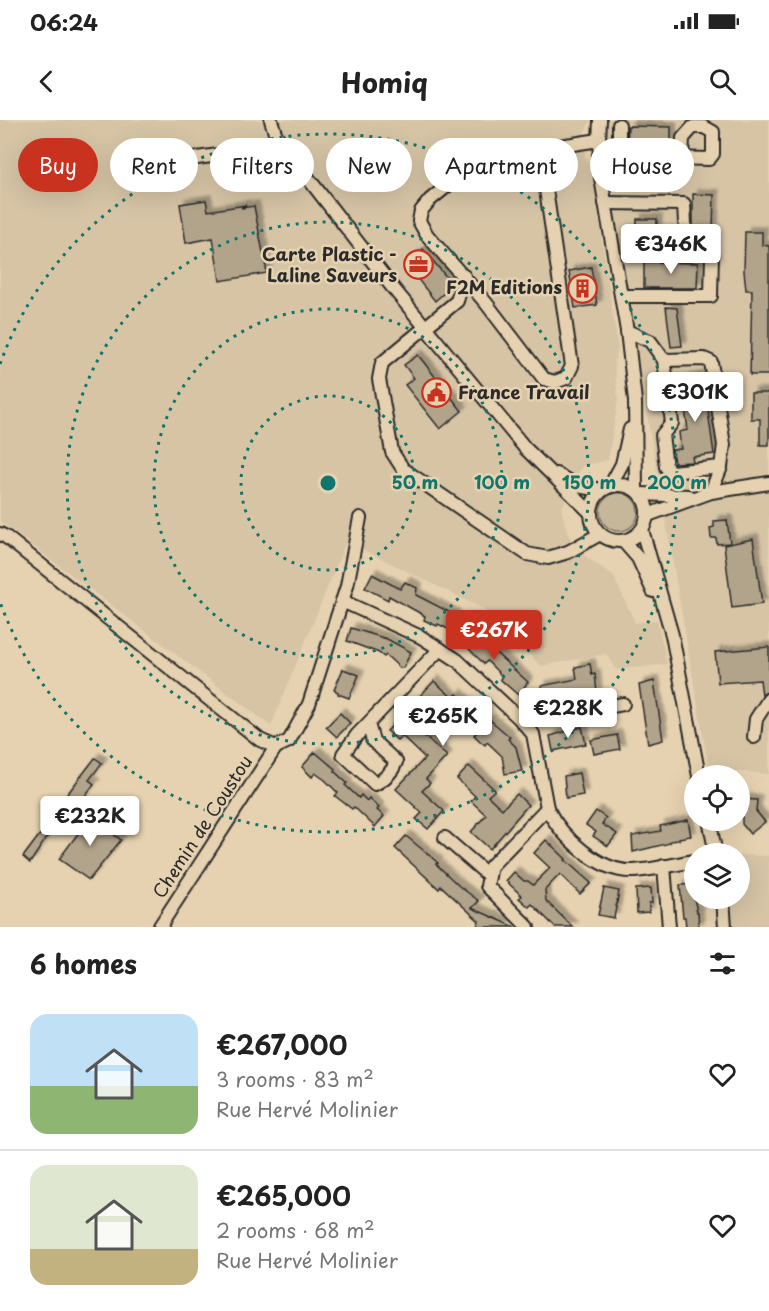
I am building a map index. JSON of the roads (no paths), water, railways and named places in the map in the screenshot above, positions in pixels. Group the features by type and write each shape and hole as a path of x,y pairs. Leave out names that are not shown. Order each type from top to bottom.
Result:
{"street":[{"path":"271,120 278,138"},
{"path":"599,138 600,120"},
{"path":"620,125 620,138"},
{"path":"314,187 525,448 591,513"},
{"path":"440,192 421,211 419,221 427,235 486,303 544,379 555,382 566,378 572,366 546,192"},
{"path":"604,192 627,331 635,401 638,492 647,508 648,515 642,530 623,541 600,534 592,520 591,513 596,496 606,488 622,464 635,401"},
{"path":"605,203 684,204 684,223"},
{"path":"621,296 711,296 712,255"},
{"path":"464,276 457,301 382,363 379,380 392,452 403,469 527,554 548,558 568,552 600,534"},
{"path":"457,301 470,300 486,303"},
{"path":"627,331 650,341 664,360 672,423 662,435 666,466 671,472 722,467"},
{"path":"664,360 704,358 711,362 724,445 722,467 711,492"},
{"path":"542,466 577,486 606,488 628,486 638,492 696,496"},
{"path":"648,515 711,492 769,483"},
{"name":"Chemin de Coustou","path":"162,927 160,926 276,747 289,741 309,704 342,601 360,518"},
{"path":"642,530 672,635 697,765"},
{"path":"0,534 260,740 276,747"},
{"path":"623,541 638,558 672,635"},
{"path":"342,601 421,637 457,660 522,722 533,734 548,808 552,817 579,848 608,867 633,871 684,863"},
{"path":"368,724 373,741 396,762 384,779 375,784 343,754 368,724 440,649"},
{"path":"754,737 756,718 769,699"},
{"path":"522,722 623,704"},
{"path":"528,927 487,886 491,866 548,808"},
{"path":"445,838 489,876"},
{"path":"664,866 669,927"},
{"path":"724,909 725,927"}],"place":[{"name":"Carte Plastic - Laline Saveurs","path":"418,265"},
{"name":"F2M Editions","path":"583,288"},
{"name":"France Travail","path":"437,393"}]}
